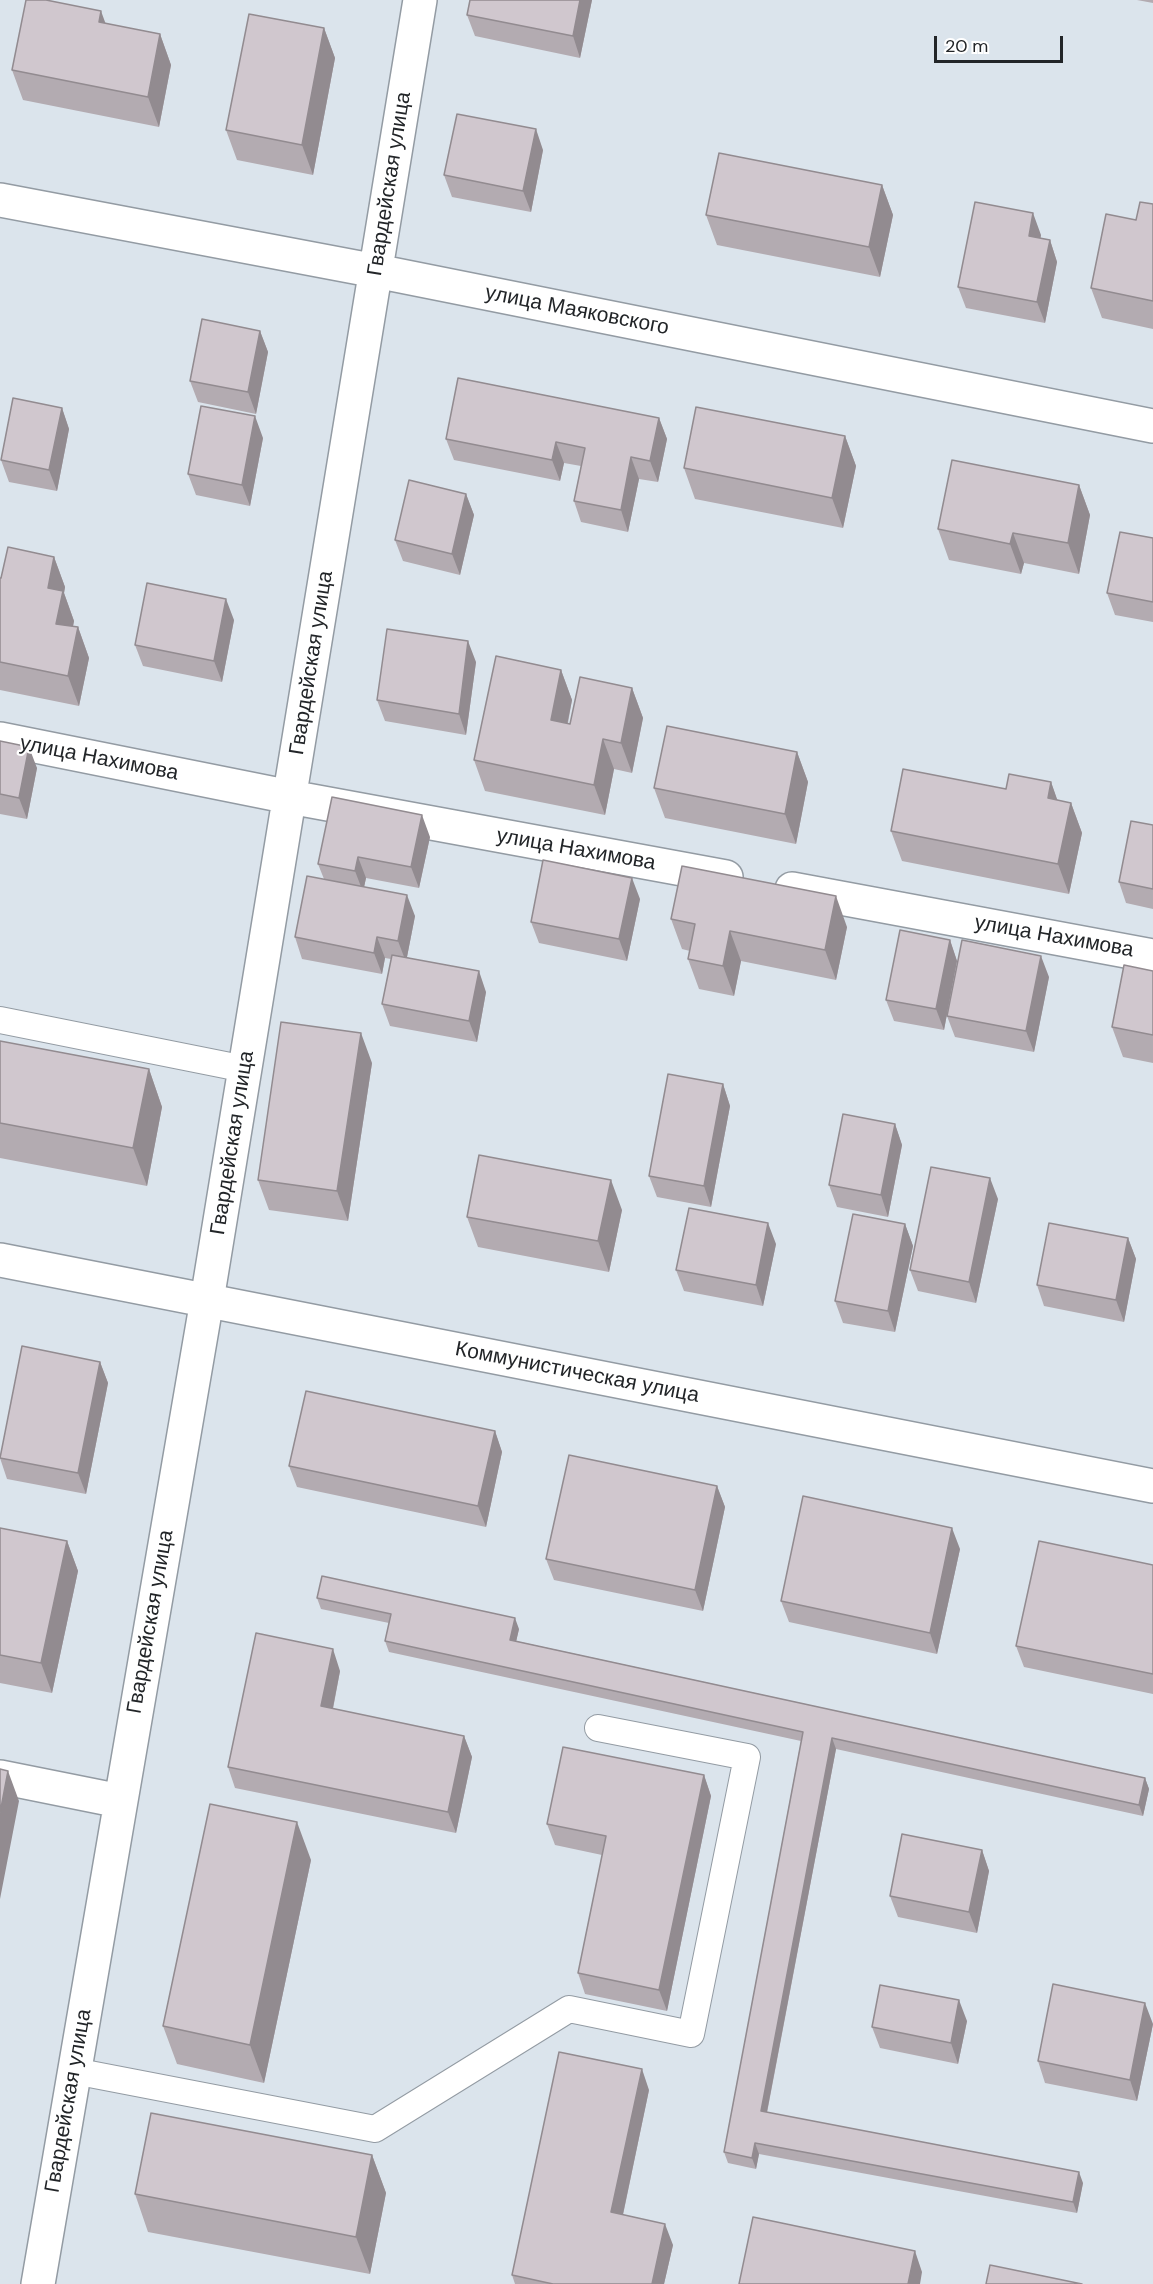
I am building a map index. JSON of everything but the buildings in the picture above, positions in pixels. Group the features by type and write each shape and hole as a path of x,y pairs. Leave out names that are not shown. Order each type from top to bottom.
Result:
{"street":[{"name":"Гвардейская улица","path":"38,2284 207,1300 420,0"},
{"name":"улица Маяковского","path":"0,200 376,271 1153,426"},
{"name":"улица Нахимова","path":"0,739 290,797 1153,956"},
{"name":"Коммунистическая улица","path":"0,1260 1153,1486"},
{"path":"0,1777 120,1801"}],"lane":[{"path":"0,1020 245,1070"},
{"path":"74,2071 375,2129 569,2009 691,2034 747,1757 598,1728"}]}
